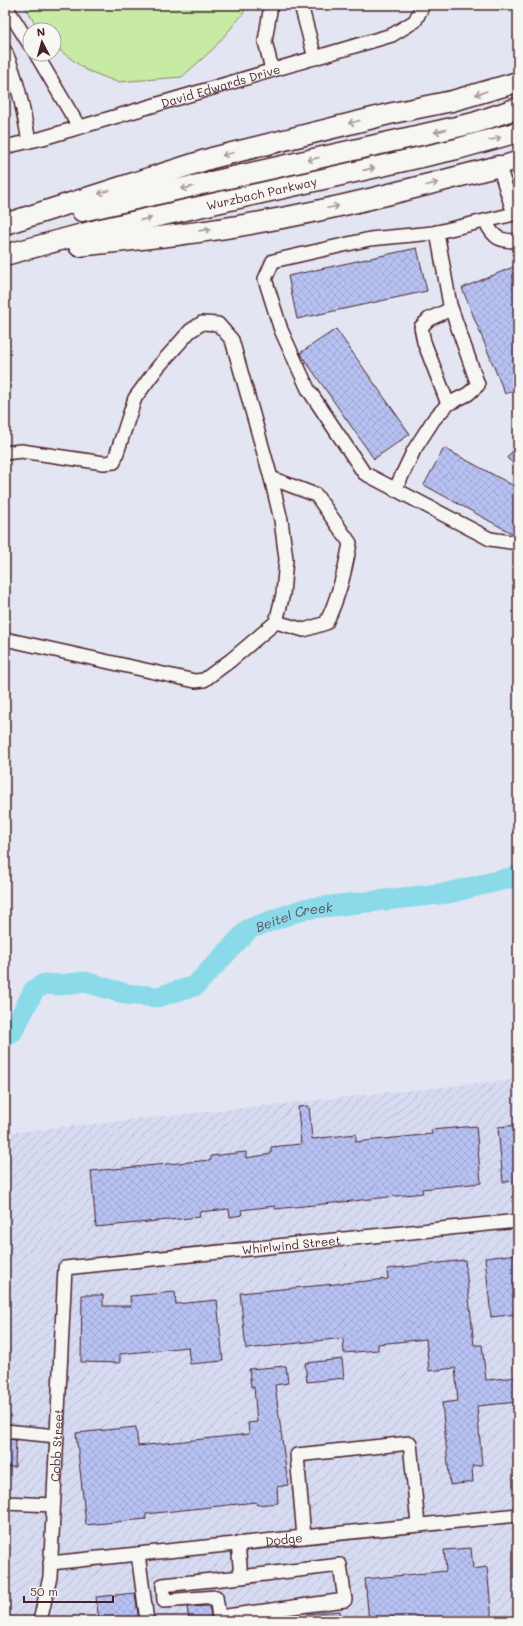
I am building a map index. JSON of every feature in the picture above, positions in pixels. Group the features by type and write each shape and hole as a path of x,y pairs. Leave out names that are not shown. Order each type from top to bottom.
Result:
{"highway":[{"path":"5,225 212,158 393,113 452,102 518,82"},
{"name":"Wurzbach Parkway","path":"5,225 93,209 474,123 518,108"},
{"name":"Wurzbach Parkway","path":"9,254 101,229 457,149 518,132"},
{"path":"9,254 164,236 265,222 365,200 499,166"}],"main road":[{"path":"499,166 518,160"}],"street":[{"path":"5,5 22,32"},
{"path":"271,5 266,26 265,41 272,70"},
{"path":"301,5 315,58"},
{"name":"David Edwards Drive","path":"5,147 79,127 392,35 415,21 424,5"},
{"path":"5,51 15,78 30,141"},
{"path":"41,62 79,127"},
{"path":"499,166 516,213 437,232 370,239 272,261 265,279 281,330 308,389 364,473 490,539 518,543"},
{"path":"485,221 492,234 502,241 518,241"},
{"path":"395,490 414,450 434,419 448,404 468,394 478,385 451,309 437,232"},
{"path":"448,404 424,342 421,327 429,318 451,309"},
{"path":"5,452 22,451 104,463 114,462 135,398 158,367 190,331 202,323 218,324 232,340 271,478 281,520 286,558 283,594 276,622 231,660 204,680 200,681 5,639"},
{"path":"271,478 316,496 350,543 344,577 334,606 326,623 304,630 276,622"},
{"name":"Whirlwind Street","path":"65,1268 518,1221"},
{"name":"Cobb Street","path":"40,1621 50,1577 65,1268"},
{"path":"5,1431 56,1436"},
{"path":"304,1537 297,1454 410,1443 418,1525"},
{"path":"5,1503 53,1505"},
{"name":"Dodge","path":"50,1563 518,1514"},
{"path":"238,1543 241,1577"},
{"path":"138,1554 147,1621"},
{"path":"340,1565 345,1600 219,1618 216,1597 164,1601 163,1585 241,1577 340,1565"}],"shaded area":[{"path":"518,1079 518,1621 5,1621 5,1133"}],"green space":[{"path":"24,5 247,5 243,14 213,49 182,77 117,82 86,70 62,52 62,22 34,22"}],"building":[{"path":"417,248 427,291 297,319 288,276"},
{"path":"518,265 518,389 505,394 462,288"},
{"path":"336,329 410,434 374,459 300,353"},
{"path":"518,444 518,467 507,458"},
{"path":"444,448 518,488 518,530 515,535 424,485"},
{"path":"309,1106 312,1139 356,1134 356,1142 432,1134 431,1130 476,1126 481,1183 422,1189 423,1193 362,1200 275,1209 275,1206 241,1210 242,1215 230,1217 229,1209 199,1212 200,1217 96,1227 91,1171 211,1160 211,1156 246,1152 246,1158 271,1154 271,1147 301,1144 298,1107"},
{"path":"518,1125 518,1181 503,1182 498,1127"},
{"path":"518,1254 518,1314 491,1317 485,1258"},
{"path":"465,1260 474,1345 482,1345 486,1380 518,1377 518,1402 477,1406 482,1465 472,1466 473,1482 450,1485 442,1403 458,1401 455,1368 429,1371 426,1339 378,1344 378,1350 344,1353 343,1338 246,1349 240,1293 388,1279 387,1269"},
{"path":"175,1292 176,1304 217,1300 223,1361 190,1364 188,1347 120,1354 120,1363 81,1362 82,1295 103,1295 103,1306 131,1306 130,1296"},
{"path":"342,1359 344,1378 307,1382 305,1363"},
{"path":"286,1366 288,1383 275,1385 288,1485 277,1487 278,1503 257,1505 256,1502 146,1514 146,1519 86,1525 76,1433 136,1427 138,1446 249,1434 248,1423 257,1422 254,1387 251,1387 249,1369"},
{"path":"5,1439 16,1440 15,1467 5,1467"},
{"path":"471,1548 473,1569 487,1567 492,1621 369,1621 365,1579 446,1571 444,1550"},
{"path":"135,1593 139,1621 99,1621 96,1597"},
{"path":"209,1606 212,1621 189,1621 187,1607"},
{"path":"340,1611 341,1621 307,1621 307,1614"}],"waterway":[{"name":"Beitel Creek","path":"5,1037 13,1031 34,990 44,984 59,985 85,982 126,994 157,997 195,986 249,929 304,909 448,893 518,876"}]}
